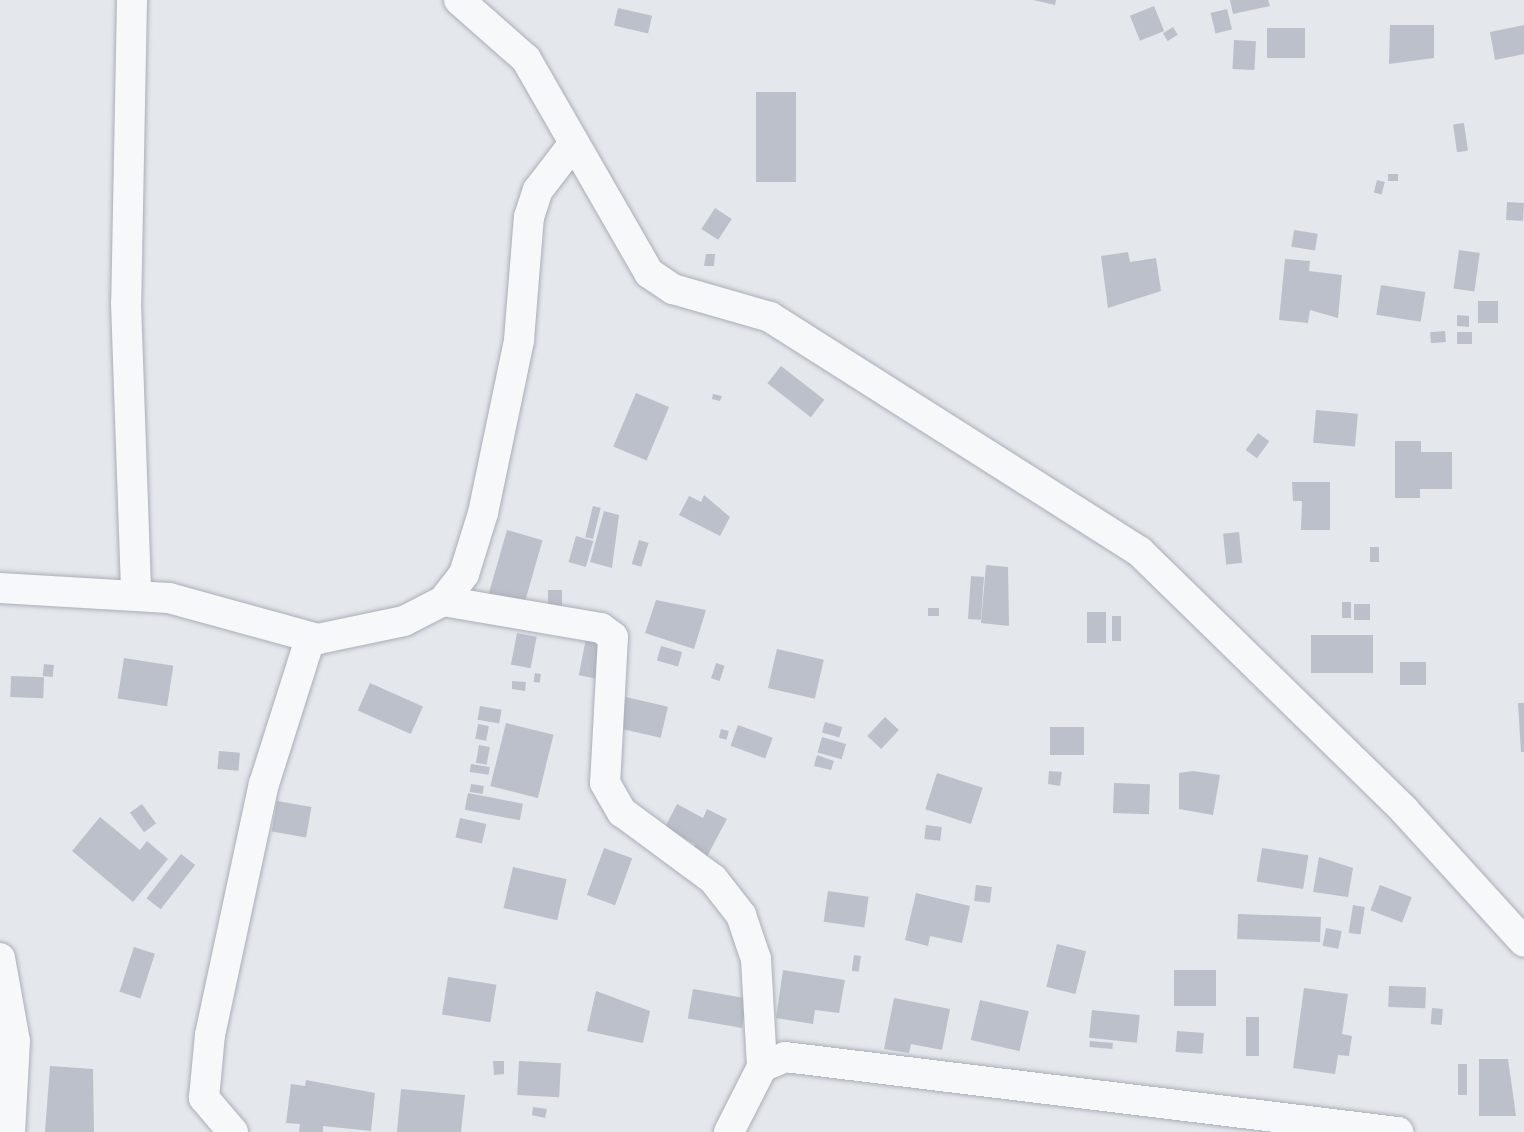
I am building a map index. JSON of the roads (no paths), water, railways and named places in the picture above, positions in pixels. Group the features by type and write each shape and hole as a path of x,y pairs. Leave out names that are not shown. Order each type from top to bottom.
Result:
{"street":[{"path":"132,0 125,303 136,596"},
{"path":"459,0 526,60 639,263 660,282 770,317 1140,552 1404,810 1524,942"},
{"path":"0,588 189,602 310,639 404,621 443,601 464,575 483,513 519,340 529,217 538,190 574,142"},
{"path":"443,601 601,628 614,637 605,783 622,812 713,879 741,915 756,960 762,1067 729,1132"},
{"path":"233,1132 204,1098 206,1057 264,784 310,639"},
{"path":"0,958 15,1041 10,1132"},
{"path":"762,1067 797,1058 1398,1132"}]}
